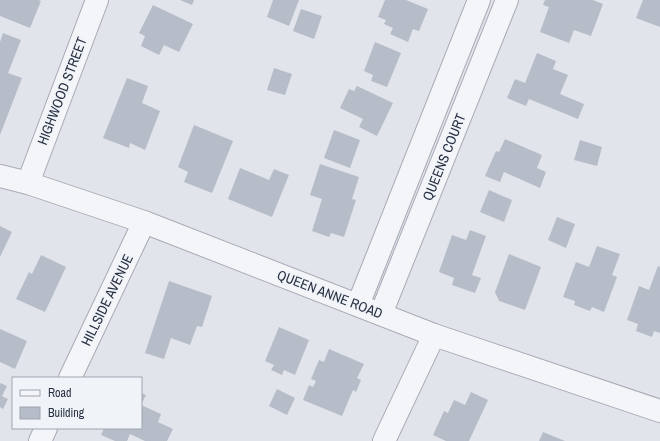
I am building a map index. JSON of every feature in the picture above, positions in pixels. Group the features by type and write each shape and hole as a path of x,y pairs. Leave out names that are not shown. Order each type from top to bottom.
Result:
{"street":[{"name":"HIGHWOOD STREET","path":"28,183 97,0"},
{"name":"QUEENS COURT","path":"358,305 479,0"},
{"name":"QUEENS COURT","path":"381,314 506,0"},
{"name":"QUEEN ANNE ROAD","path":"0,176 28,183 144,222 434,335 660,411"},
{"name":"HILLSIDE AVENUE","path":"70,377 144,222"},
{"path":"384,441 434,335"},
{"path":"40,441 46,429"}],"building":[{"path":"0,0 41,1 30,28 0,16"},
{"path":"180,0 194,0 192,5"},
{"path":"273,0 299,0 289,26 267,17"},
{"path":"385,0 406,0 428,9 419,31 413,29 408,42 390,34 393,28 384,24 386,20 378,17"},
{"path":"545,0 593,0 603,4 591,36 574,30 569,43 540,32 549,7 543,5"},
{"path":"643,0 660,0 660,27 636,18"},
{"path":"153,5 193,24 179,52 164,45 159,55 141,46 145,36 139,33"},
{"path":"301,9 322,16 314,39 293,31"},
{"path":"3,33 21,40 8,73 22,78 0,135 0,42"},
{"path":"375,42 401,53 387,87 371,81 373,75 364,71"},
{"path":"537,53 556,61 553,69 568,75 560,94 584,104 578,119 529,99 526,106 507,98 515,79 525,83"},
{"path":"274,68 292,74 285,95 267,90"},
{"path":"127,78 148,86 142,103 160,111 145,150 130,143 129,148 103,138"},
{"path":"357,86 393,103 377,136 359,127 363,119 340,108 349,89 354,91"},
{"path":"194,125 233,141 212,193 184,182 188,172 178,167"},
{"path":"334,130 360,140 350,168 324,158"},
{"path":"505,139 542,155 537,168 546,172 540,188 504,172 500,182 485,176 496,151 499,152"},
{"path":"580,140 602,147 597,166 574,160"},
{"path":"320,164 359,177 352,199 356,200 344,237 331,233 329,237 312,231 322,199 310,195"},
{"path":"240,168 269,180 274,169 289,175 272,217 228,199"},
{"path":"489,190 512,200 504,222 480,212"},
{"path":"557,217 575,224 566,248 548,240"},
{"path":"0,226 12,232 0,257"},
{"path":"470,230 486,236 472,275 481,278 475,293 452,285 454,278 439,272 452,235 466,240"},
{"path":"597,246 620,254 612,275 617,277 604,312 592,307 590,311 574,305 575,301 563,297 576,262 589,267"},
{"path":"509,254 541,267 525,310 499,301 495,292"},
{"path":"41,255 66,267 45,312 16,299 29,272 32,274"},
{"path":"658,266 660,267 660,333 654,331 652,337 636,331 638,324 627,320 639,286 649,290"},
{"path":"169,281 212,296 202,327 197,326 190,345 171,338 164,359 145,353"},
{"path":"279,327 309,340 295,375 284,370 282,375 271,370 274,365 265,361"},
{"path":"0,329 27,341 15,369 0,362"},
{"path":"329,349 364,364 357,378 361,380 356,392 353,390 342,416 303,400 309,385 313,387 316,381 311,379 319,360 324,362"},
{"path":"0,383 7,386 2,396 8,399 3,409 0,407"},
{"path":"277,389 295,398 287,415 269,406"},
{"path":"471,392 488,400 469,441 446,441 433,435 444,411 448,413 454,400 465,405"},
{"path":"142,393 146,395 142,403"},
{"path":"142,405 161,414 158,422 173,429 167,441 145,441 130,434 127,441 115,441 101,435 104,429 142,429"},
{"path":"543,432 565,441 539,441"}]}
